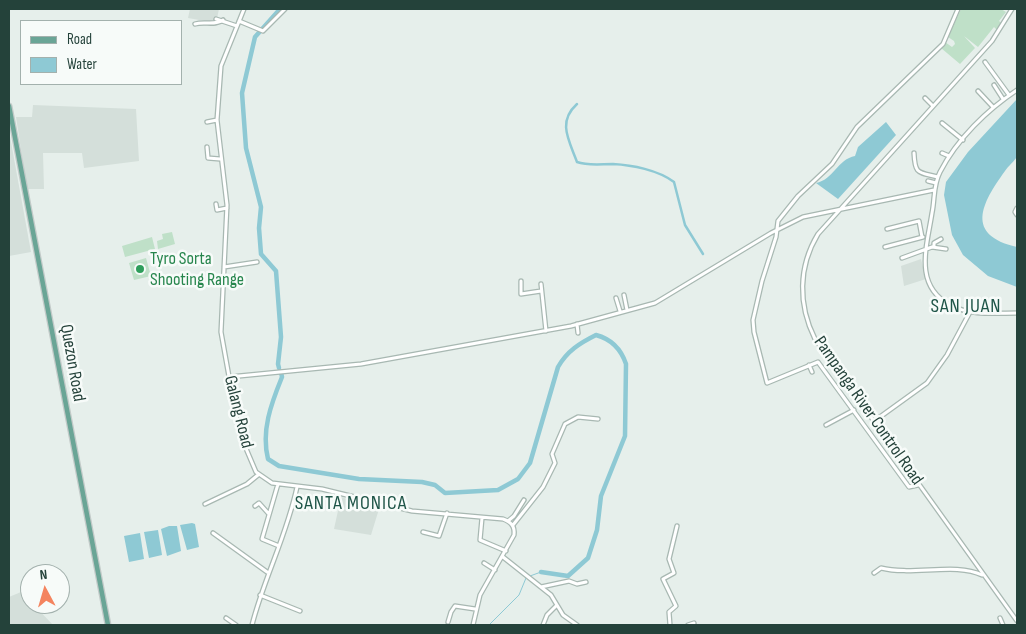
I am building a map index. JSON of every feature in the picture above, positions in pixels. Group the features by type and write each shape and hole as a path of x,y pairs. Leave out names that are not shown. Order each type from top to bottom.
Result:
{"main road":[{"name":"Quezon Road","path":"9,106 108,625"}],"street":[{"name":"Galang Road","path":"244,9 221,66 217,120 227,208 220,315 239,432 258,475"},
{"path":"239,21 258,30 265,30 285,9"},
{"path":"918,484 909,487 818,362 767,384 754,332 753,320 781,217 798,196 832,164 856,127 942,44 958,9"},
{"name":"Pampanga River Control Road","path":"1012,9 992,41 932,105 822,229 809,249 802,296 815,339 1017,622"},
{"path":"216,19 237,26"},
{"path":"195,24 204,22 217,24 223,20"},
{"path":"985,62 1009,95"},
{"path":"994,85 1003,99"},
{"path":"1017,90 993,107 950,156 938,177 934,190 925,249 925,269 930,285 947,303 970,312 1017,313"},
{"path":"978,91 993,107"},
{"path":"925,98 932,105"},
{"path":"207,122 217,120"},
{"path":"942,122 963,140"},
{"path":"207,146 208,158 220,159"},
{"path":"914,153 915,169 917,172 938,177"},
{"path":"942,153 950,156"},
{"path":"928,181 936,183"},
{"path":"229,377 361,364 577,324 655,302 777,230 808,215 934,190"},
{"path":"216,204 217,210 227,208"},
{"path":"1017,208 1015,212 1017,215"},
{"path":"887,229 918,221 922,238"},
{"path":"885,247 927,237"},
{"path":"934,247 934,243 941,239"},
{"path":"902,258 934,247 946,249"},
{"path":"224,267 257,262"},
{"path":"521,281 522,294 541,292"},
{"path":"541,284 546,331"},
{"path":"624,295 627,310"},
{"path":"616,298 620,312"},
{"path":"873,422 927,384 947,355 970,312"},
{"path":"577,324 578,333"},
{"path":"809,365 812,372"},
{"path":"826,425 854,410"},
{"path":"473,625 475,609 484,588 514,535 513,525 543,487 554,463 552,454 565,424 578,417 598,419"},
{"path":"205,504 247,484 258,475 278,484 322,490 406,510 482,517 508,521 513,525"},
{"path":"278,484 268,513 262,539 279,546"},
{"path":"252,625 267,572 279,546 297,487"},
{"path":"508,521 514,517 524,500"},
{"path":"255,506 258,503 268,513"},
{"path":"424,532 439,536 447,513"},
{"path":"482,517 480,540 506,551"},
{"path":"670,625 669,612 676,606 663,579 674,573 669,559 677,526"},
{"path":"213,533 267,572"},
{"path":"503,557 540,588 552,595 563,615 577,625"},
{"path":"484,563 495,570"},
{"path":"874,573 881,568 926,571 966,568 983,575"},
{"path":"540,588 569,581 577,584 586,582"},
{"path":"260,595 300,612"},
{"path":"543,625 557,605"},
{"path":"448,622 451,612 456,606 475,609"},
{"path":"226,618 236,625"},
{"path":"1000,618 1003,625"},
{"path":"688,625 694,623"}],"shaded area":[{"path":"190,9 219,9 216,23 188,18"},
{"path":"33,105 136,109 139,161 84,168 82,153 43,153 44,189 27,189 16,117 32,117"},
{"path":"9,131 31,252 9,256"},
{"path":"921,259 926,279 904,286 901,266"},
{"path":"341,497 379,509 371,535 334,529"},
{"path":"20,592 20,614 43,614 53,625 9,625 9,597"}],"green space":[{"path":"961,9 1001,9 1006,12 999,21 1004,25 999,32 994,27 978,47 964,36 975,48 960,64 941,48 945,42 952,47 955,44 948,37"},
{"path":"172,232 175,244 158,249 157,241 163,239 162,234"},
{"path":"152,237 155,249 125,257 122,246"},
{"name":"Tyro Sorta Shooting Range","path":"146,258 151,276 134,280 129,263"}],"water":[{"path":"1017,99 1017,156 989,195 982,217 984,226 990,235 1001,242 1017,247 1017,287 988,276 963,255 952,235 944,195 946,182 968,152"},
{"path":"886,122 896,135 838,199 816,183 827,178 844,161 855,156 858,147"},
{"path":"195,524 199,547 187,550 180,525"},
{"path":"177,526 181,551 167,556 161,529"},
{"path":"158,530 162,555 149,558 144,532"},
{"path":"140,533 144,559 129,562 124,536"}],"waterway":[{"path":"279,368 281,337 276,271 261,254 259,228 261,207 246,148 242,93 255,37 280,9"},
{"path":"577,104 567,118 566,124 568,139 577,162 636,167 653,171 674,182 685,225 703,254"},
{"path":"281,372 282,377 274,397 266,428 268,459 279,466 359,479 422,482 435,485 445,493 498,490 518,479 530,463 558,367 565,356 574,348 596,335 611,342 618,349 626,364 625,436 601,496 597,530 588,558 568,576 541,572"},
{"path":"530,576 541,572"},
{"path":"489,625 519,595 526,578"}],"place":[{"name":"Tyro Sorta Shooting Range","path":"140,269"}],"district":[{"name":"SAN JUAN","path":"966,307"},
{"name":"SANTA MONICA","path":"351,504"}]}
